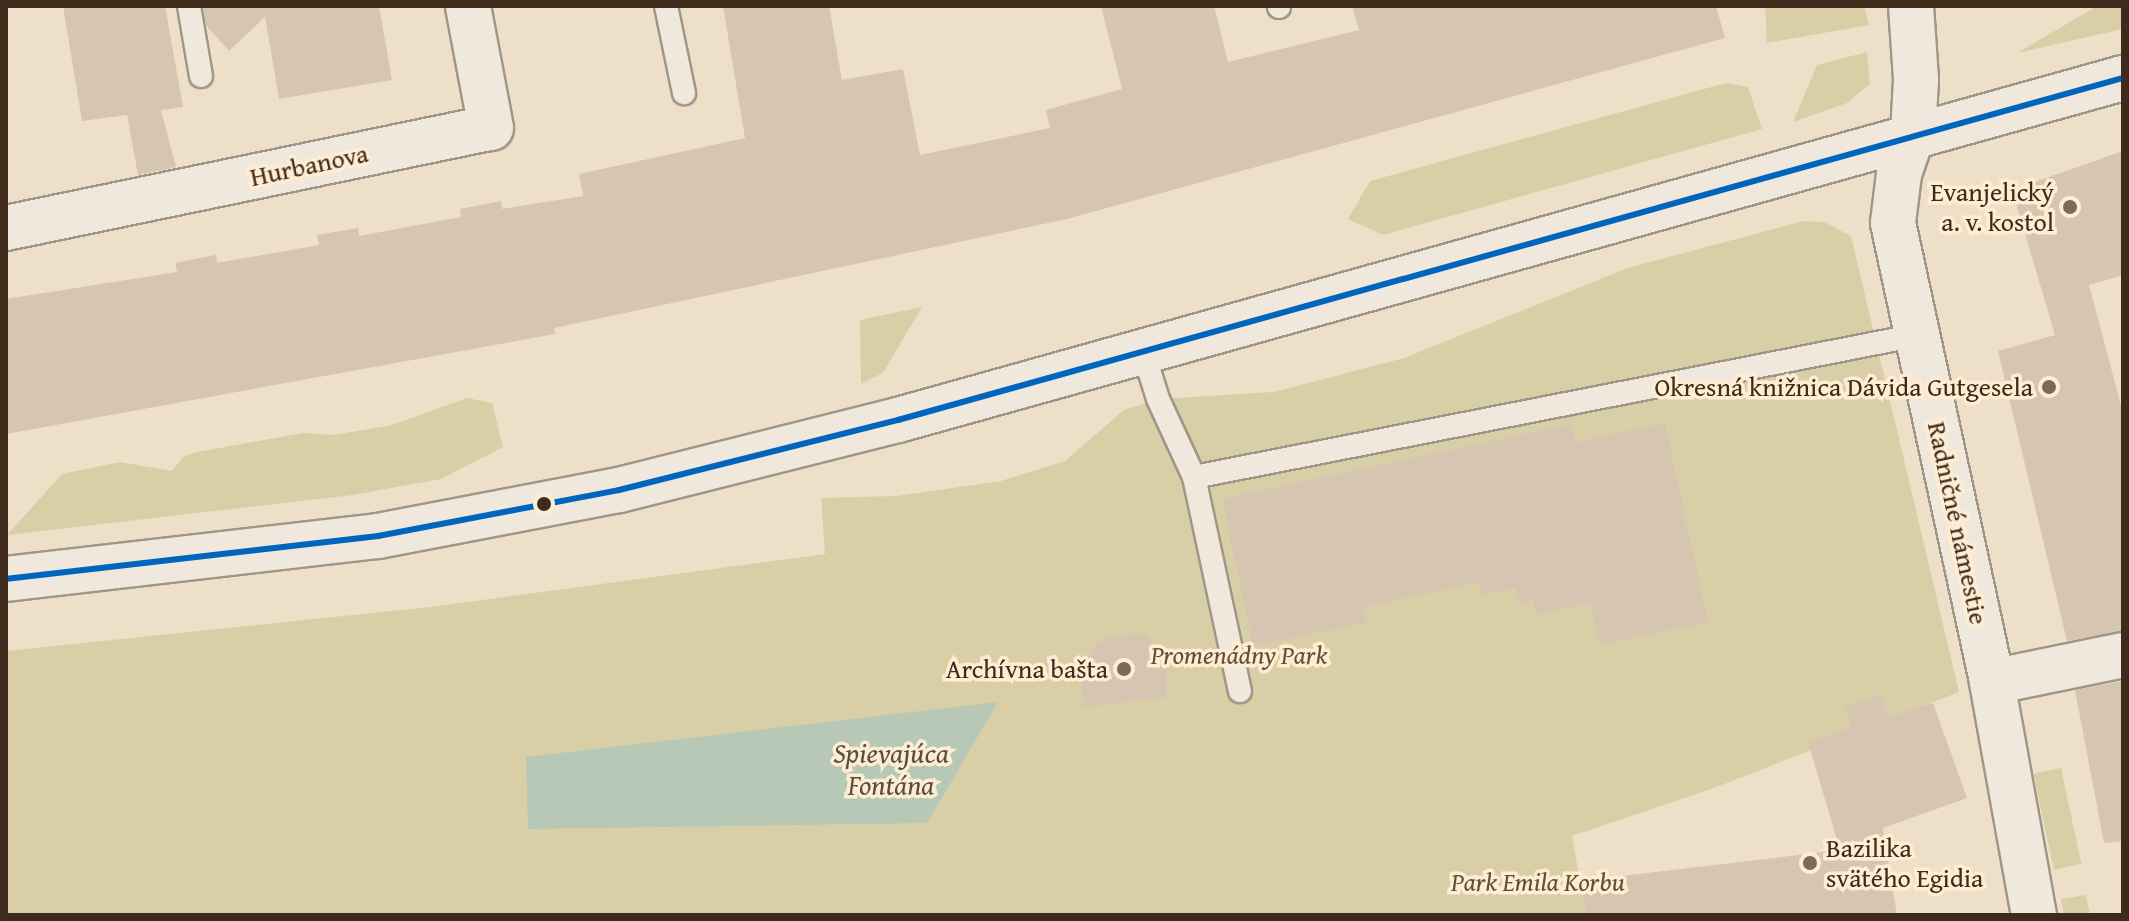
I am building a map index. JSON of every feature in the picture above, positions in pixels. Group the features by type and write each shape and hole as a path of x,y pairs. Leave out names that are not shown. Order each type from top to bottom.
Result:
{"street":[{"name":"Hurbanova","path":"6,228 491,128 468,6"},
{"name":"Radničné námestie","path":"1911,6 1916,80 1913,133 1899,174 1893,223 1992,682 2034,915"},
{"path":"6,579 212,558 473,521 761,455 1143,351 1913,133 2123,78"},
{"path":"1992,682 2123,655"}],"lane":[{"path":"189,6 201,76"},
{"path":"666,6 684,93"},
{"path":"1194,477 1918,335"},
{"path":"1143,351 1158,399 1194,477 1240,691"}],"green space":[{"path":"1765,6 1864,6 1869,25 1767,43"},
{"path":"2097,6 2123,6 2123,29 2017,53"},
{"path":"1867,52 1870,84 1847,103 1793,122 1817,65"},
{"path":"1726,83 1748,87 1762,129 1383,235 1348,219 1370,181"},
{"name":"Promenádny Park","path":"1803,221 1824,222 1851,236 1959,692 1714,788 1572,836 1586,915 6,915 6,651 430,607 825,554 821,498 897,496 1001,481 1065,461 1124,410 1158,399 1274,392 1404,358 1628,268"},
{"path":"922,307 883,373 861,384 860,320"},
{"path":"467,398 492,403 503,447 441,479 353,495 7,535 62,474 120,462 172,471 183,457 197,452 303,433 334,435 392,425"},
{"path":"2061,768 2081,864 2054,870 2034,774"},
{"path":"2086,895 2090,915 2064,915 2061,899"}],"water":[{"name":"Spievajúca Fontána","path":"998,702 927,823 528,829 526,757"}],"building":[{"path":"63,6 165,6 183,107 161,110 176,167 138,175 127,115 82,121"},
{"path":"203,6 379,6 392,80 279,99 265,17 229,51 206,25"},
{"path":"723,6 829,6 842,80 903,69 920,155 1050,128 1046,110 1122,89 1101,6 1214,6 1228,62 1359,30 1352,6 1716,6 1725,38 1067,219 554,328 555,334 6,434 6,299 177,272 175,263 216,255 217,263 319,245 317,235 358,228 359,236 461,217 460,209 501,201 502,209 583,196 579,174 745,138"},
{"path":"2123,151 2123,275 2089,285 2123,413 2123,631 2067,641 1998,351 2055,335 2012,190"},
{"path":"1665,423 1708,622 1599,645 1590,603 1536,615 1533,600 1518,603 1515,588 1482,595 1479,582 1364,607 1367,622 1253,646 1222,499 1572,424 1576,442"},
{"name":"Archívna bašta","path":"1142,634 1153,641 1166,666 1167,697 1084,707 1081,672 1096,644 1111,636"},
{"path":"2123,681 2123,841 2104,843 2075,690"},
{"path":"1881,695 1888,717 1933,703 1967,798 1883,828 1897,915 1586,915 1580,881 1840,850 1808,742 1852,727 1844,708"}],"transit line":[{"path":"6,579 378,536 619,490 898,420 2123,78"}],"place":[{"name":"Evanjelický a. v. kostol","path":"2070,207"},
{"name":"Okresná knižnica Dávida Gutgesela","path":"2049,387"},
{"name":"Archívna bašta","path":"1124,669"},
{"name":"Bazilika svätého Egidia","path":"1810,863"}],"park label":[{"name":"Park Emila Korbu","path":"1538,882"}]}
